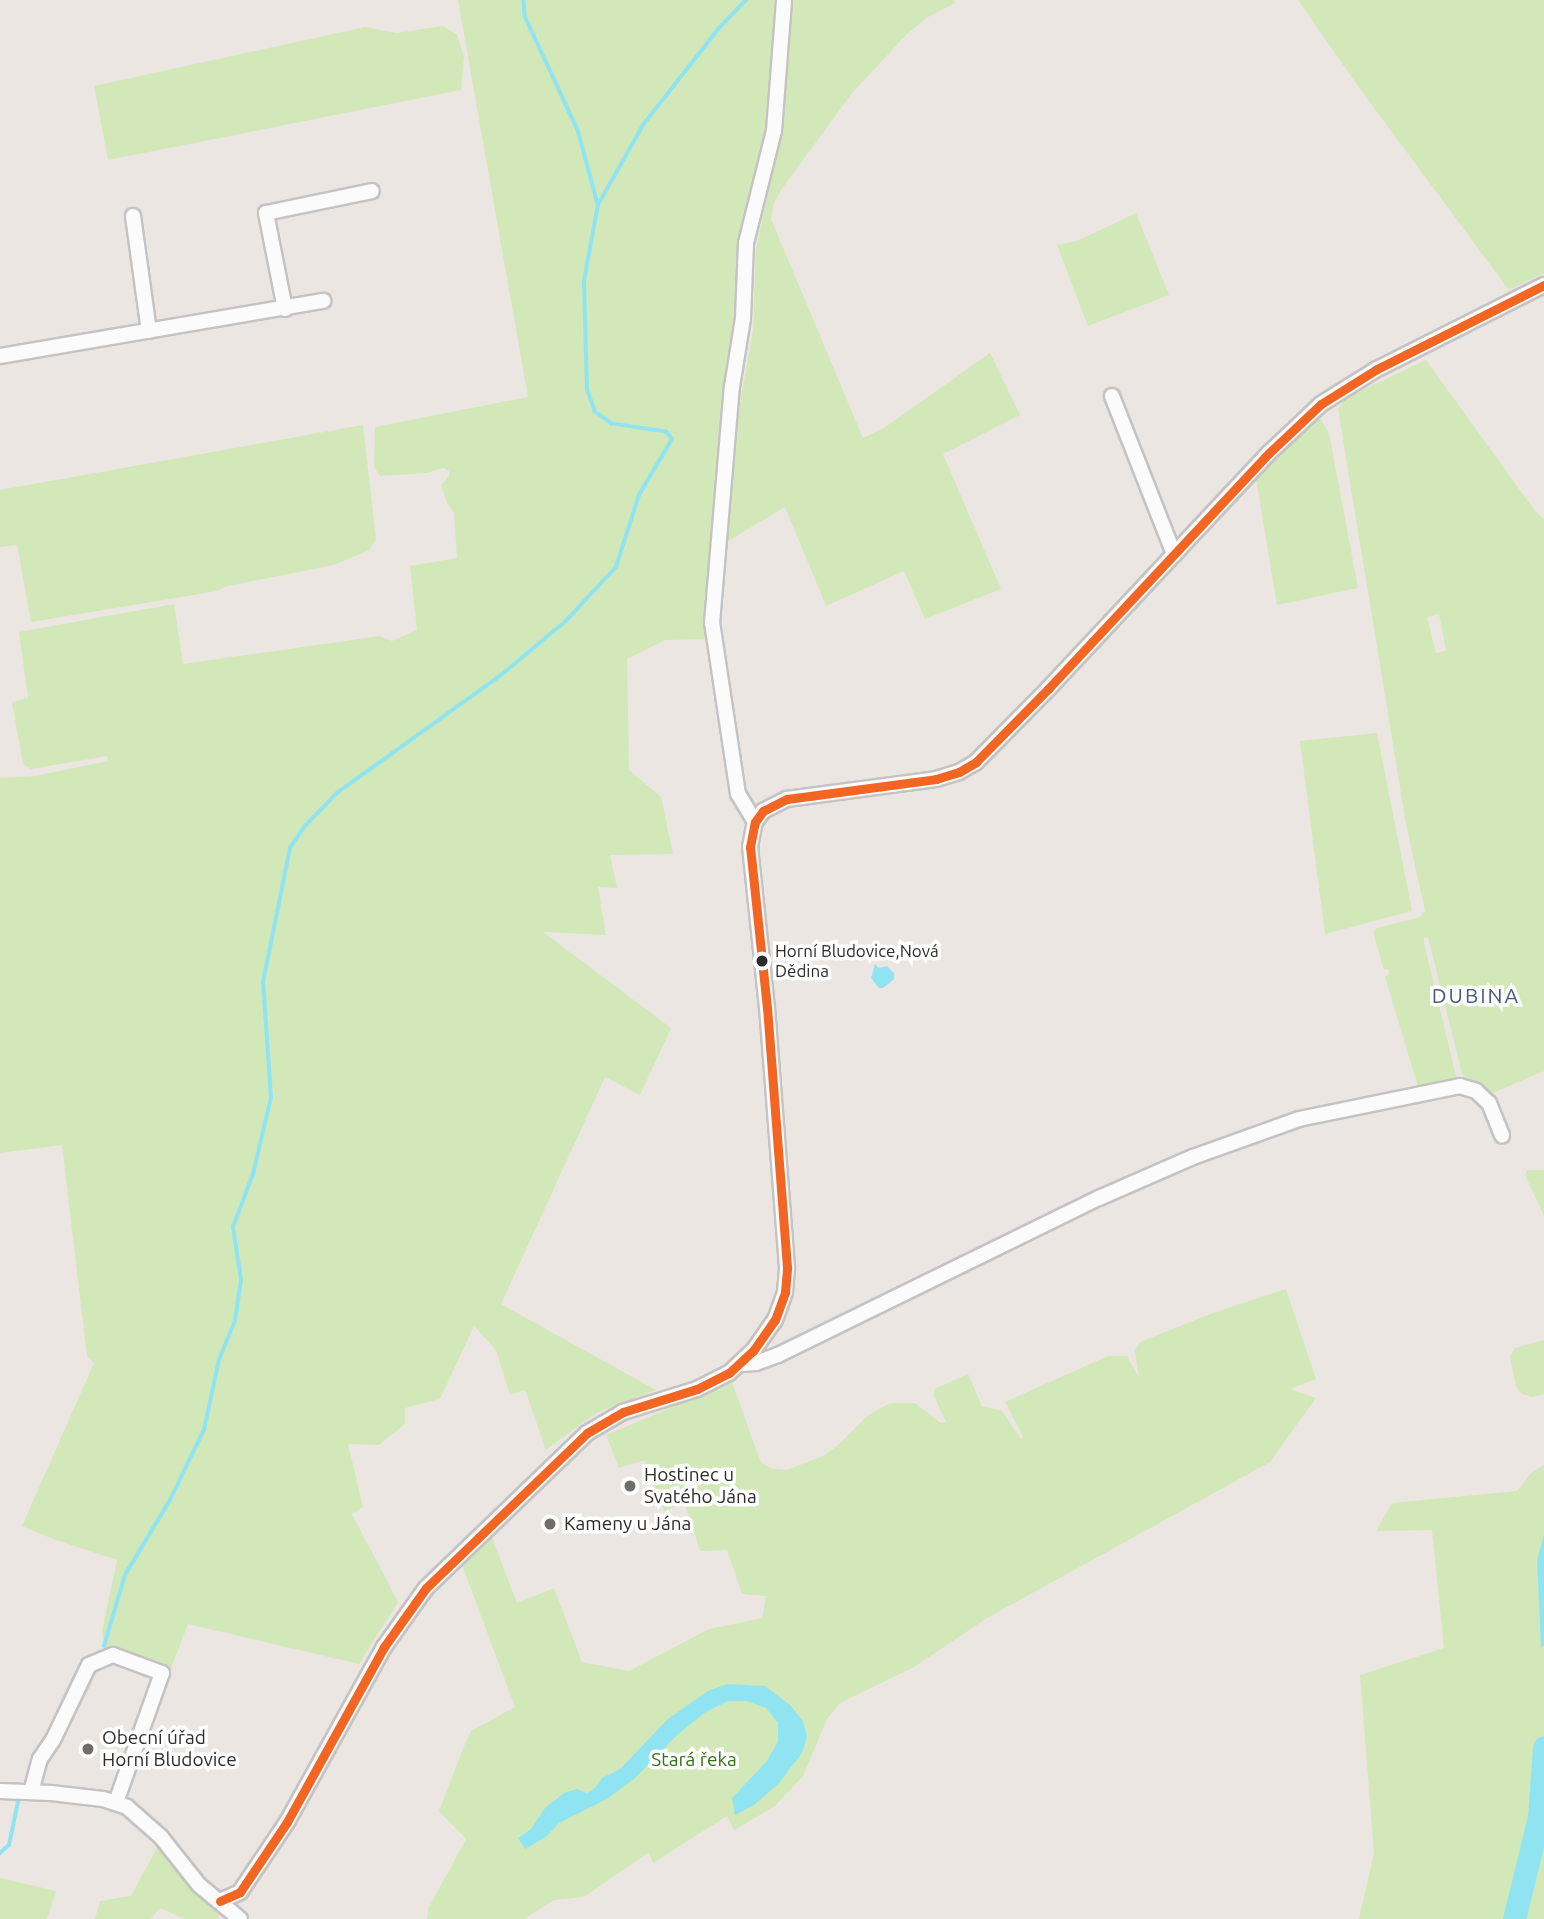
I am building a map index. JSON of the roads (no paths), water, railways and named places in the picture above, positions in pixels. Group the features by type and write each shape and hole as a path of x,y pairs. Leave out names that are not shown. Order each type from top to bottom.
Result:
{"street":[{"path":"755,822 738,794 724,717 712,623 732,387 743,318 746,243 774,131 784,0"},
{"path":"285,309 266,214 372,191"},
{"path":"133,216 149,331"},
{"path":"220,1901 240,1892 286,1822 392,1633 410,1607 444,1569 575,1443 598,1425 623,1412 697,1389 741,1364 769,1331 781,1307 787,1281 767,1008 750,847 755,822 763,811 777,802 936,779 967,768 987,753 1289,432 1329,397 1391,362 1544,285"},
{"path":"0,356 323,302"},
{"path":"1112,396 1174,554"},
{"path":"741,1364 756,1363 778,1355 1098,1198 1193,1157 1299,1119 1460,1086 1475,1091 1489,1103 1502,1136"},
{"path":"31,1791 40,1759 53,1740 89,1665 113,1655 162,1673 116,1802"},
{"path":"0,1791 31,1791 116,1802 148,1823 194,1879 240,1919"}],"water":[{"path":"875,964 879,968 887,966 894,973 894,979 883,988 879,988 871,978"},
{"path":"1544,1535 1544,1645 1541,1648 1537,1560"},
{"path":"727,1684 765,1686 790,1705 803,1721 807,1737 802,1753 779,1783 754,1805 735,1815 732,1798 766,1762 778,1742 778,1723 766,1708 746,1701 728,1701 704,1713 676,1736 635,1778 607,1799 559,1823 546,1837 525,1849 518,1838 531,1829 545,1808 564,1793 577,1789 587,1793 595,1788 602,1778 620,1769 668,1719 708,1691"}],"waterway":[{"path":"524,0 525,16 578,130 598,204"},
{"path":"104,1646 125,1575 170,1500 204,1430 219,1360 235,1321 241,1280 233,1227 253,1174 271,1098 263,982 290,848 305,826 337,793 500,676 566,621 616,567 639,495 672,439 666,432 612,424 595,412 587,390 584,281 598,205 643,125 719,28 746,0"},
{"path":"1514,1919 1539,1817 1544,1747"},
{"path":"0,1853 9,1845 18,1802"}],"place":[{"name":"Horní Bludovice,Nová Dědina","path":"762,961"},
{"name":"Hostinec u Svatého Jána","path":"630,1486"},
{"name":"Kameny u Jána","path":"550,1524"},
{"name":"Obecní úřad Horní Bludovice","path":"88,1749"}],"district":[{"name":"DUBINA","path":"1476,995"}],"park label":[{"name":"Stará řeka","path":"694,1760"}]}
